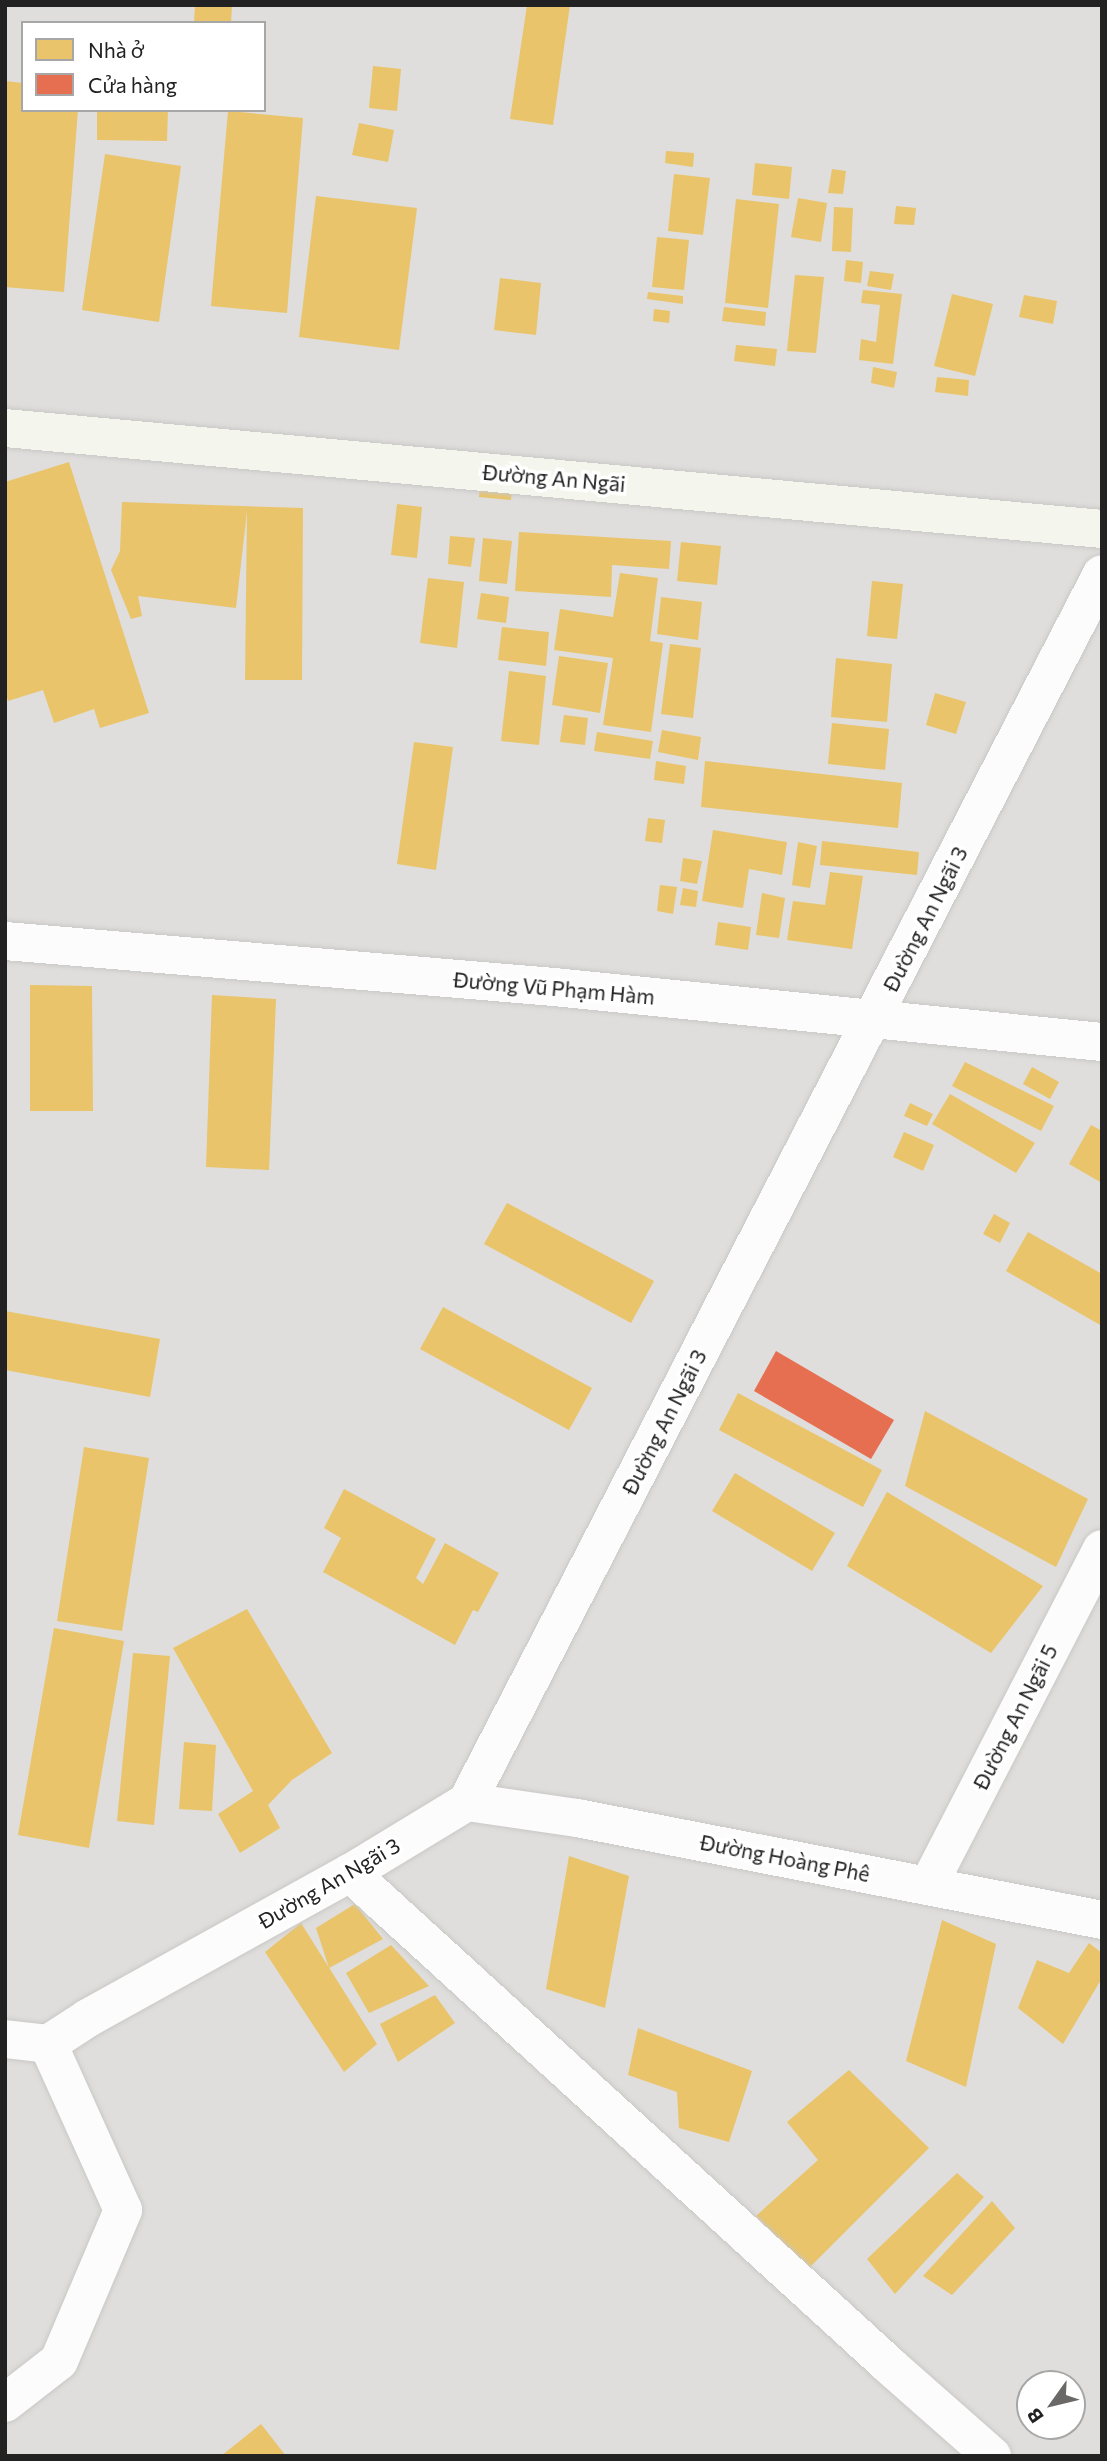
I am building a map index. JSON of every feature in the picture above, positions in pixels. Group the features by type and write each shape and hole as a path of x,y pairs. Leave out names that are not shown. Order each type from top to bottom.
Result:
{"main road":[{"name":"Đường An Ngãi","path":"5,428 1102,529"}],"street":[{"name":"Đường An Ngãi 3","path":"48,2044 88,2018 350,1873 467,1802 1102,574"},
{"name":"Đường Vũ Phạm Hàm","path":"5,941 554,987 1102,1042"},
{"name":"Đường An Ngãi 5","path":"928,1886 1102,1549"},
{"name":"Đường Hoàng Phê","path":"467,1802 577,1818 1102,1920"},
{"path":"350,1873 992,2456"},
{"path":"5,2039 48,2044 123,2210 59,2361 5,2403"}],"shaded area":[{"path":"5,5 1102,5 1102,2456 5,2456"}],"building: Nhà ở":[{"path":"195,5 232,5 231,21 194,21"},
{"path":"527,5 570,5 553,125 510,119"},
{"path":"373,66 401,69 397,111 369,108"},
{"path":"5,81 21,83 21,112 78,112 64,292 5,287"},
{"path":"97,112 168,112 167,141 97,140"},
{"path":"228,112 303,118 287,313 211,306"},
{"path":"359,123 394,130 388,162 352,155"},
{"path":"666,151 694,153 693,167 665,163"},
{"path":"105,154 181,166 159,322 82,310"},
{"path":"755,163 792,167 789,199 752,195"},
{"path":"832,169 846,171 843,194 828,193"},
{"path":"674,174 710,178 703,235 668,231"},
{"path":"316,196 417,208 399,350 299,337"},
{"path":"798,198 827,203 821,242 791,237"},
{"path":"736,199 779,204 768,308 725,303"},
{"path":"896,206 916,208 914,225 894,224"},
{"path":"834,207 853,208 851,252 832,251"},
{"path":"657,237 689,240 684,290 652,287"},
{"path":"846,260 863,262 861,283 844,281"},
{"path":"870,271 894,274 891,290 867,286"},
{"path":"795,275 824,277 816,353 787,351"},
{"path":"500,278 541,283 536,335 494,330"},
{"path":"863,290 902,294 893,364 859,360 861,339 876,342 880,305 861,303"},
{"path":"648,292 683,296 683,304 647,299"},
{"path":"952,294 993,304 975,376 934,366"},
{"path":"1024,295 1057,301 1053,324 1019,317"},
{"path":"724,307 766,312 765,326 722,321"},
{"path":"654,309 670,311 669,323 653,321"},
{"path":"736,345 777,349 775,366 734,361"},
{"path":"873,367 897,372 894,388 871,383"},
{"path":"937,377 969,380 968,396 935,392"},
{"path":"69,462 149,713 100,728 94,709 54,723 43,690 8,701 5,691 5,482"},
{"path":"481,473 513,476 511,500 479,497"},
{"path":"122,502 303,508 302,680 245,680 247,511 236,608 138,596 142,616 131,619 111,570 120,551"},
{"path":"397,504 422,507 417,558 391,555"},
{"path":"519,532 671,541 669,569 612,565 611,597 515,591"},
{"path":"450,536 475,538 471,567 448,564"},
{"path":"483,538 512,541 507,584 479,581"},
{"path":"681,542 721,546 717,585 677,581"},
{"path":"620,573 658,578 650,641 663,643 651,732 603,725 613,658 554,650 560,609 613,617"},
{"path":"428,578 464,582 457,648 420,643"},
{"path":"872,581 903,584 897,639 867,636"},
{"path":"481,593 509,597 506,623 477,619"},
{"path":"661,597 702,602 698,640 657,634"},
{"path":"502,627 549,632 546,666 498,660"},
{"path":"670,644 701,648 693,718 661,714"},
{"path":"559,656 608,663 600,713 552,705"},
{"path":"836,658 892,664 887,722 831,717"},
{"path":"509,671 546,676 539,745 501,741"},
{"path":"935,693 966,702 956,734 926,725"},
{"path":"564,715 588,718 585,745 560,742"},
{"path":"832,723 889,729 885,770 828,764"},
{"path":"662,730 701,737 698,760 658,752"},
{"path":"597,732 653,741 650,759 594,751"},
{"path":"414,742 453,747 436,870 397,864"},
{"path":"656,761 686,766 684,784 654,780"},
{"path":"705,761 902,783 898,828 701,807"},
{"path":"648,818 665,820 662,843 645,841"},
{"path":"713,830 787,842 782,875 749,869 743,908 702,901"},
{"path":"822,841 919,852 917,875 820,865"},
{"path":"798,842 817,846 810,888 792,885"},
{"path":"683,858 702,861 697,884 680,881"},
{"path":"830,872 863,876 852,949 787,940 793,901 825,905"},
{"path":"660,885 677,887 673,914 657,911"},
{"path":"683,888 698,891 696,907 680,905"},
{"path":"762,893 785,898 779,938 756,935"},
{"path":"718,922 751,927 748,950 715,945"},
{"path":"30,985 92,986 93,1111 30,1111"},
{"path":"212,995 276,999 269,1170 206,1167"},
{"path":"965,1062 1054,1106 1041,1131 952,1086"},
{"path":"1032,1067 1059,1082 1050,1099 1023,1084"},
{"path":"950,1094 1035,1143 1016,1173 932,1124"},
{"path":"910,1103 933,1114 927,1126 904,1116"},
{"path":"1091,1125 1102,1131 1102,1183 1069,1164"},
{"path":"904,1132 934,1145 923,1171 893,1157"},
{"path":"507,1203 654,1281 631,1323 484,1244"},
{"path":"994,1214 1010,1223 1000,1243 983,1234"},
{"path":"1028,1232 1102,1274 1102,1326 1006,1271"},
{"path":"443,1307 592,1388 569,1430 420,1349"},
{"path":"5,1311 160,1339 150,1397 5,1370"},
{"path":"738,1393 882,1470 863,1507 719,1430"},
{"path":"925,1411 1088,1499 1056,1567 905,1486"},
{"path":"84,1447 149,1458 122,1631 57,1621"},
{"path":"735,1473 835,1533 812,1571 712,1511"},
{"path":"344,1489 436,1539 416,1578 423,1584 445,1543 499,1573 478,1612 473,1610 455,1645 323,1572 341,1538 324,1528"},
{"path":"887,1492 1043,1586 991,1653 847,1566"},
{"path":"247,1609 332,1753 292,1780 268,1805 280,1828 240,1853 218,1814 253,1791 173,1648"},
{"path":"54,1628 124,1641 89,1848 18,1835"},
{"path":"133,1653 170,1656 154,1825 117,1821"},
{"path":"184,1742 216,1745 212,1811 179,1809"},
{"path":"569,1856 629,1876 605,2008 546,1989"},
{"path":"355,1904 383,1939 329,1968 316,1928"},
{"path":"942,1920 996,1944 966,2087 906,2061"},
{"path":"301,1923 377,2044 344,2072 265,1952"},
{"path":"1089,1943 1102,1953 1102,1978 1063,2044 1018,2008 1037,1960 1069,1973"},
{"path":"391,1945 429,1986 369,2013 346,1973"},
{"path":"435,1995 455,2023 398,2062 380,2024"},
{"path":"638,2028 752,2071 729,2142 679,2128 677,2092 628,2075"},
{"path":"849,2070 929,2148 809,2268 756,2216 818,2160 787,2122"},
{"path":"957,2173 984,2197 895,2294 867,2259"},
{"path":"992,2201 1015,2228 952,2295 923,2276"},
{"path":"261,2424 286,2456 221,2456"}],"building: Cửa hàng":[{"path":"776,1351 894,1420 871,1459 754,1391"}]}
